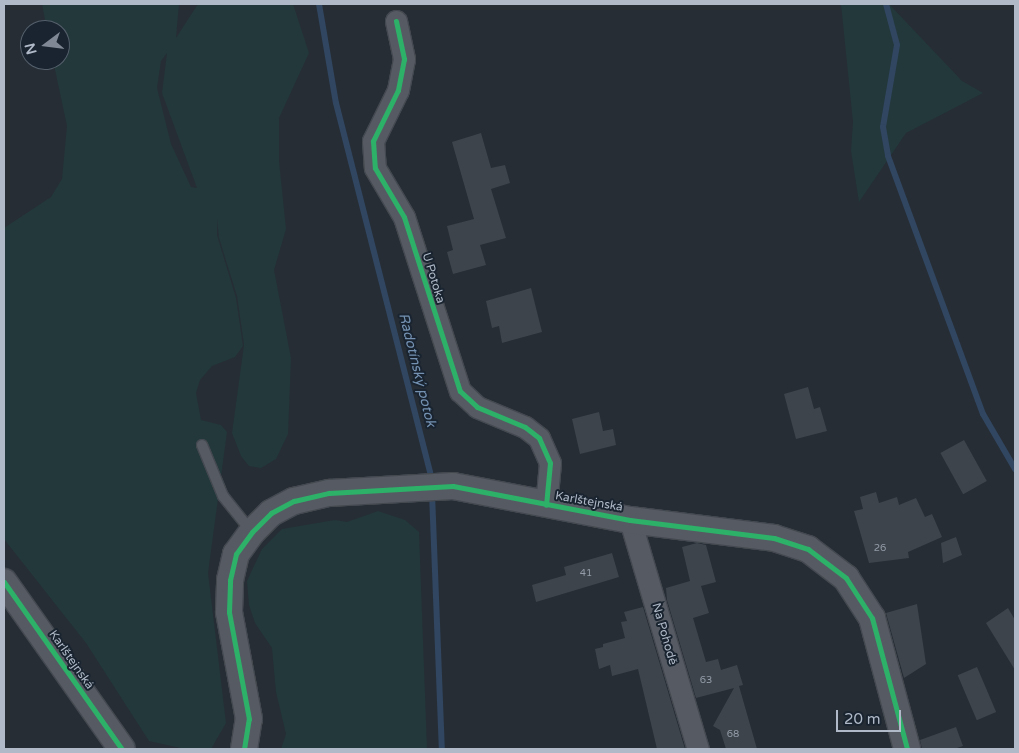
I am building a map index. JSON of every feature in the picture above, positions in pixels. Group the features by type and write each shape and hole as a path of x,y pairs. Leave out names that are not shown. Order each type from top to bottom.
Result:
{"street":[{"name":"U Potoka","path":"396,21 404,59 401,79 372,141 374,168 404,217 460,391 476,407 525,427 539,438 550,463 546,505"},
{"name":"Karlštejnská","path":"244,749 249,719 229,612 230,580 236,554 252,532 271,513 294,501 329,493 453,486 630,520 774,538 808,549 835,567 855,590 872,618 907,749"},
{"name":"Na Pohodě","path":"630,520 698,749"},
{"name":"Karlštejnská","path":"4,582 122,749"}],"lane":[{"path":"202,445 223,496 252,532"}],"green space":[{"path":"42,4 179,4 176,38 198,4 293,4 309,53 279,118 279,161 286,229 274,270 291,358 288,434 276,459 261,468 249,466 241,456 232,433 244,345 237,296 219,238 217,220 217,235 236,298 243,346 235,357 212,366 200,380 196,393 201,420 221,425 227,432 208,573 226,723 211,749 185,749 149,741 86,643 4,539 4,228 51,197 62,179 67,126 55,70 70,70 70,20 45,20","holes":["167,53 162,93 197,188 191,187 171,144 157,88 161,61"]},
{"path":"841,4 889,4 962,81 983,93 906,133 859,202 851,151 853,122"},
{"path":"378,511 405,520 419,532 427,749 281,749 286,734 276,692 272,648 255,623 249,605 247,581 262,549 282,529 335,520 347,522"}],"building":[{"path":"481,133 491,168 505,165 510,183 491,189 506,238 480,245 486,265 453,274 447,252 453,250 447,226 474,219 452,142"},
{"path":"531,288 542,332 502,343 499,326 492,328 486,301"},
{"path":"808,387 814,409 820,407 827,431 796,439 784,394"},
{"path":"599,412 603,431 613,429 616,445 580,454 572,419"},
{"path":"964,440 987,481 963,494 940,453"},
{"path":"876,492 879,503 897,497 899,505 916,498 925,517 932,514 942,537 908,552 909,558 869,563 854,511 863,509 860,497"},
{"path":"956,537 962,555 943,563 941,543"},
{"path":"697,543 706,545 716,582 701,586 709,613 693,618 706,662 718,659 721,670 737,665 743,685 739,686 757,749 726,749 720,730 713,726 734,688 696,698 667,600 666,588 690,581 682,547"},
{"path":"612,553 619,577 536,602 532,585 566,575 564,567"},
{"path":"917,604 926,664 904,678 886,613"},
{"path":"643,607 685,749 657,749 638,669 612,676 610,665 599,669 595,649 603,647 603,644 625,638 621,622 627,621 624,612"},
{"path":"1008,608 1015,620 1015,670 986,623"},
{"path":"977,667 996,712 977,720 958,675"},
{"path":"956,727 963,746 954,749 922,749 920,740"}],"waterway":[{"name":"Radotínský potok","path":"319,4 336,103 432,481"},
{"path":"886,4 897,45 883,127 888,156 983,414 1015,469"},
{"name":"Radotínský potok","path":"432,493 442,749"}],"cycle path":[{"path":"396,21 404,59 398,90 373,141 375,168 404,217 460,391 477,407 525,427 539,438 550,463 546,505"},
{"path":"244,749 249,719 229,612 230,580 236,554 252,532 271,513 294,501 329,493 453,486 630,520 774,538 808,549 846,578 872,618 907,749"},
{"path":"4,582 122,749"}]}
